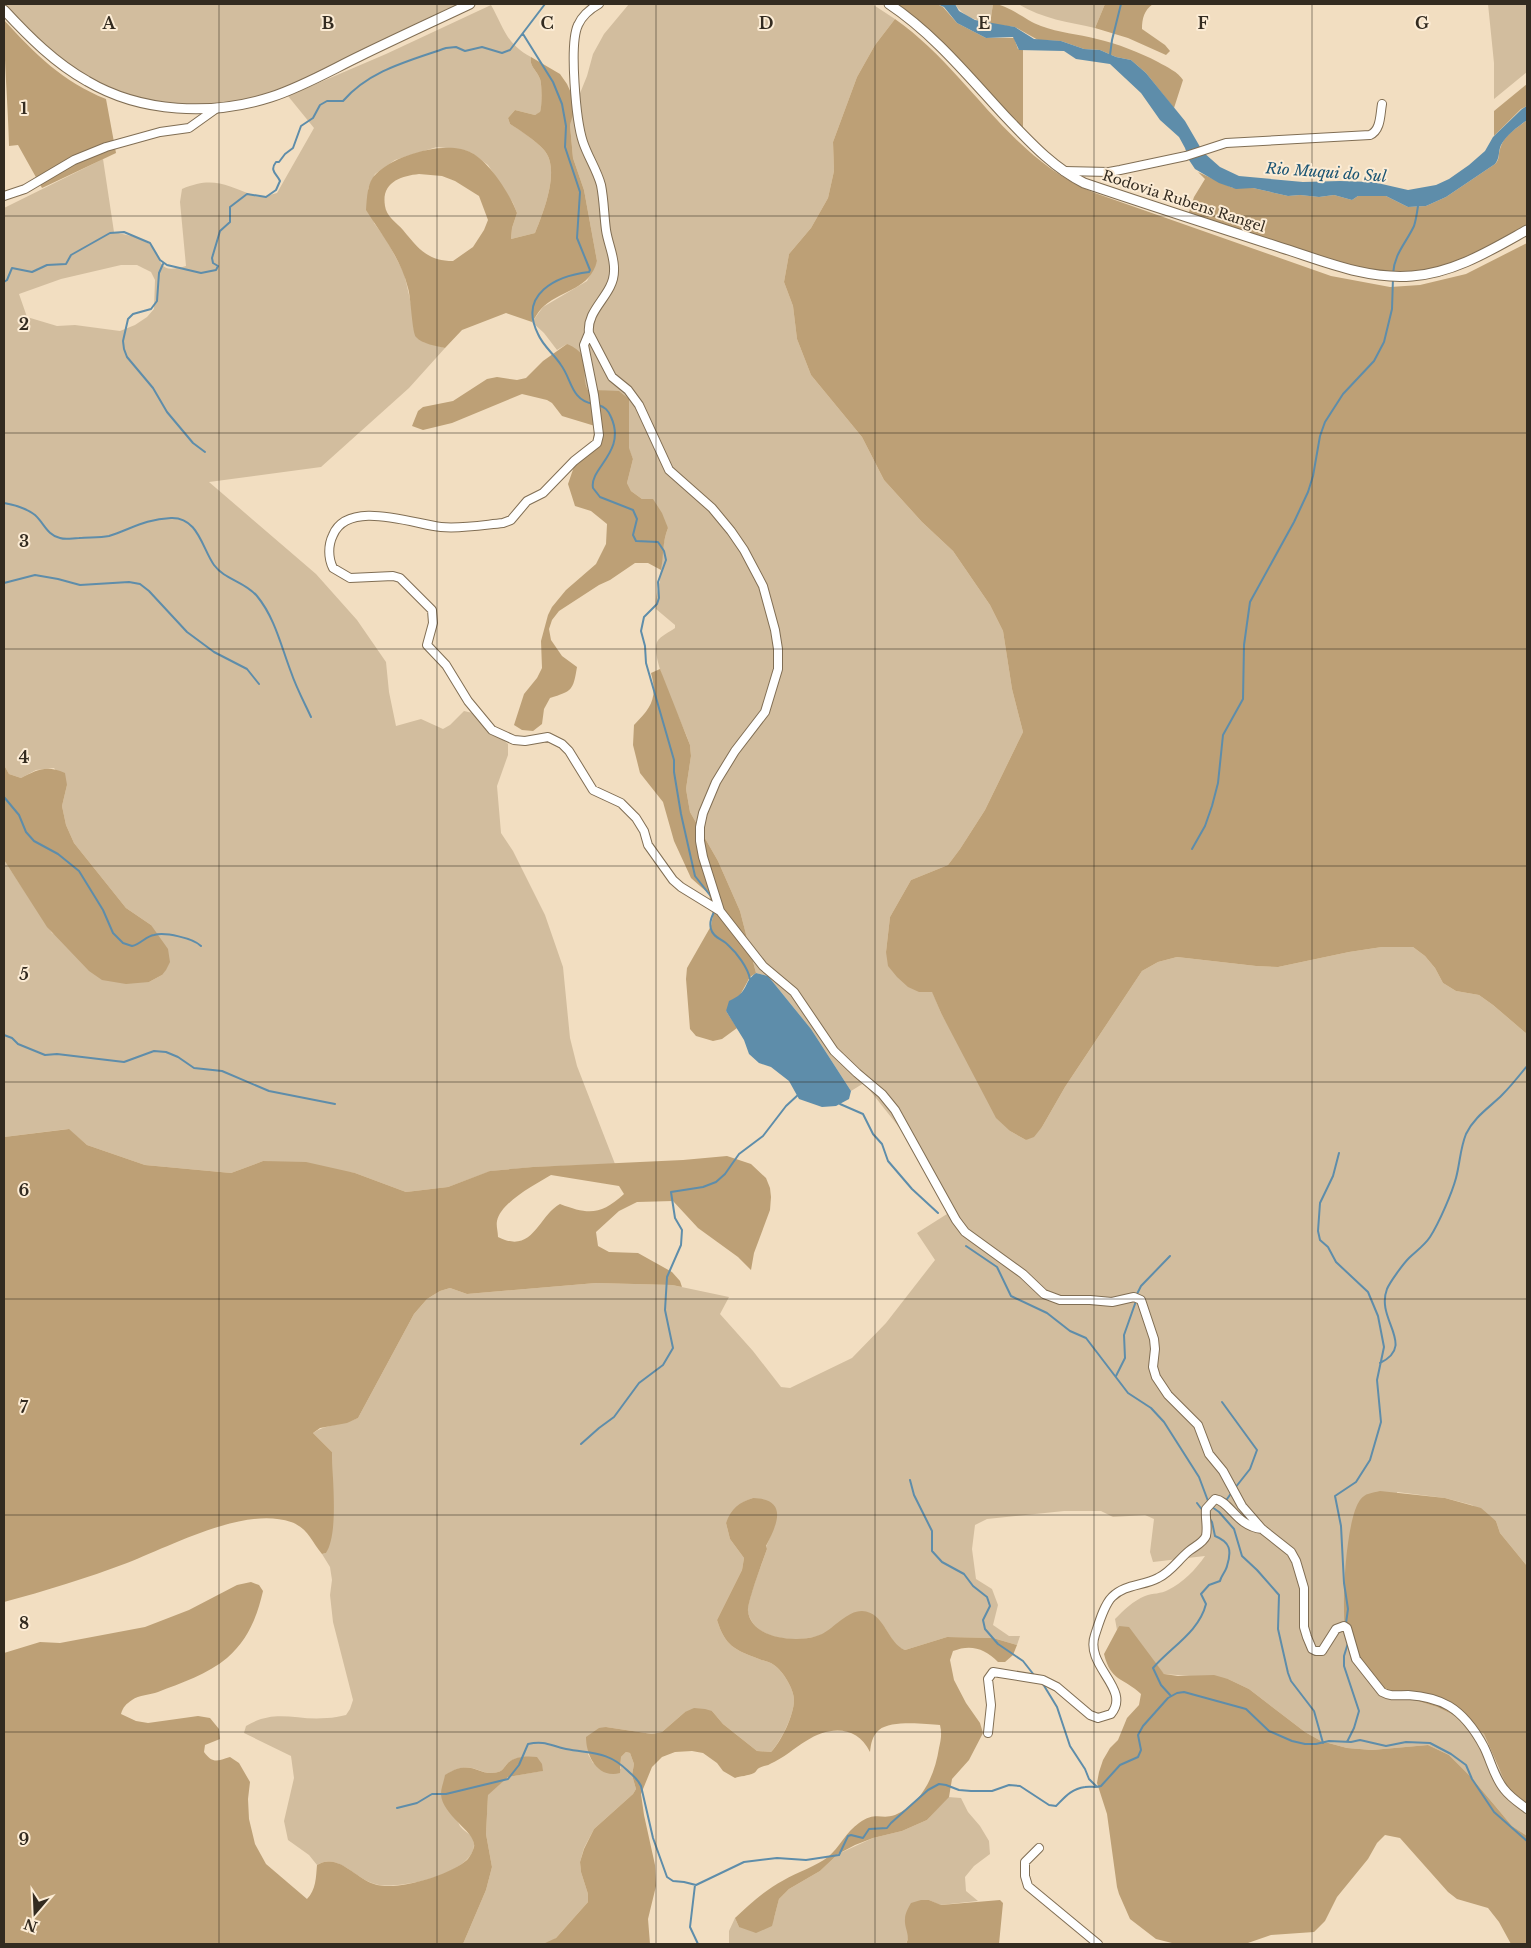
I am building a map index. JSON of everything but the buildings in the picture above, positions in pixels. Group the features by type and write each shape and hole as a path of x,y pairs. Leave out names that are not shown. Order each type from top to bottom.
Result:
{"main road":[{"path":"4,10 29,36 61,64 88,82 112,94 156,105 196,109 251,103 291,90 470,4"},
{"name":"Rodovia Rubens Rangel","path":"889,4 922,28 1024,136 1062,171 1084,183 1350,269 1379,276 1412,276 1440,271 1456,266 1490,250 1527,230"}],"street":[{"path":"599,4 582,18 576,29 573,46 580,126 583,141 601,184 606,229 614,270 612,284 591,317 584,344 594,395 598,439 594,446 574,461 544,493 527,501 511,520 503,523 447,527 372,514 345,521 338,526 329,545 330,562 336,572 350,578 393,576 400,578 432,610 433,623 427,645 446,665 468,700 489,726 496,733 514,740 525,741 548,737 562,744 569,751 593,790 620,804 636,818 648,845 673,880 720,911 763,966 794,992 834,1051 882,1094 895,1110 956,1220 965,1232 1023,1274 1044,1294 1052,1298 1112,1302 1134,1297 1141,1300 1154,1339 1153,1368 1156,1377 1168,1395 1198,1426 1209,1454 1223,1471 1242,1506 1262,1529 1282,1544 1296,1561 1304,1588 1304,1620 1307,1637 1312,1649 1320,1652 1325,1648 1336,1629 1344,1626 1347,1628 1356,1659 1382,1692 1388,1695 1426,1697 1450,1706 1469,1724 1484,1747 1504,1790 1527,1810"},
{"path":"1062,171 1109,172 1186,156 1226,143 1370,135 1378,127 1382,104"},
{"path":"4,196 25,189 74,160 106,147 160,132 189,128 216,108"},
{"path":"588,333 612,376 628,390 639,405 669,470 712,508 744,550 763,586 775,630 778,648 778,669 765,712 716,782 703,812 700,827 700,841 720,911"},
{"path":"988,1733 991,1701 988,1679 993,1672 1043,1680 1057,1687 1090,1715 1098,1718 1112,1714 1116,1706 1114,1688 1097,1662 1093,1650 1094,1636 1110,1600 1128,1587 1160,1577 1202,1542 1206,1532 1206,1509 1214,1499 1221,1501 1244,1524 1262,1529"},
{"path":"1039,1848 1025,1862 1025,1876 1028,1886 1098,1944"}],"shaded area":[{"path":"4,4 464,4 292,84 268,93 226,104 202,107 132,99 74,72 22,25"},
{"path":"629,4 872,4 895,19 875,45 857,77 833,142 834,171 828,198 811,228 789,254 784,282 793,306 797,339 811,375 862,437 884,480 922,522 953,551 990,605 1003,631 1012,689 1023,732 985,810 948,865 911,880 890,917 886,952 925,992 932,991 941,1013 1010,1131 1026,1140 1042,1127 1065,1087 1142,971 1158,962 1177,957 1278,967 1382,947 1413,947 1425,956 1435,968 1443,983 1456,991 1479,995 1527,1034 1527,1566 1500,1533 1496,1521 1472,1505 1445,1498 1397,1492 1408,1698 1437,1707 1466,1721 1484,1734 1496,1765 1527,1811 1527,1836 1512,1826 1470,1776 1449,1755 1428,1745 1372,1750 1347,1748 1321,1741 1305,1732 1249,1689 1228,1679 1164,1674 1119,1626 1117,1630 1115,1619 1141,1598 1165,1591 1179,1584 1205,1556 1153,1562 1150,1552 1154,1519 1145,1515 1113,1517 1101,1511 1064,1511 987,1519 975,1525 972,1549 976,1579 992,1589 998,1605 993,1625 1009,1636 1020,1636 1017,1645 993,1638 947,1637 905,1650 897,1647 885,1628 850,1615 821,1635 801,1639 789,1639 768,1634 752,1622 748,1607 767,1549 766,1547 775,1525 753,1498 743,1502 736,1508 726,1523 730,1539 744,1558 742,1570 717,1620 724,1636 732,1646 743,1653 772,1664 784,1676 794,1696 792,1713 786,1728 771,1752 757,1751 723,1724 712,1711 685,1712 662,1732 652,1734 606,1727 588,1754 593,1763 621,1769 621,1757 626,1752 630,1753 634,1764 632,1775 636,1789 633,1794 594,1829 584,1848 580,1862 588,1894 588,1902 556,1938 549,1943 543,1944 463,1944 486,1890 492,1867 486,1834 488,1794 508,1777 542,1771 537,1758 517,1758 510,1761 498,1772 491,1773 463,1768 446,1775 457,1819 461,1827 472,1837 474,1844 471,1855 462,1864 449,1872 433,1878 400,1885 386,1886 375,1884 339,1864 325,1862 317,1865 309,1855 288,1840 284,1821 294,1778 291,1756 244,1733 246,1726 276,1716 332,1718 346,1715 353,1700 333,1622 330,1595 332,1580 330,1567 322,1554 326,1553 333,1510 332,1452 313,1433 323,1428 358,1418 414,1314 427,1299 440,1291 450,1288 467,1294 596,1283 672,1285 729,1297 720,1314 753,1351 781,1387 790,1388 852,1358 886,1323 935,1260 917,1233 947,1214 935,1185 914,1146 864,1083 851,1091 811,1029 768,976 756,973 740,911 718,861 690,812 686,789 691,756 690,745 658,663 657,642 675,628 675,625 656,609 663,546 668,528 642,499 631,491 627,483 633,459 605,391 596,390 589,392 567,344 557,350 544,333 532,322 543,307 587,281 597,261 584,190 573,158 570,125 572,113 587,76 593,54 604,34"},
{"path":"890,4 937,4 943,7 957,23 986,38 1014,38 1018,49 1023,50 1023,134 991,100"},
{"path":"955,4 993,4 990,24 966,15"},
{"path":"993,4 1005,7 1041,26 1121,46 1169,68 1183,80 1174,108 1146,73 1131,60 1116,57 1100,50 1084,49 1061,41 1038,40 1015,27 990,24"},
{"path":"1018,4 1105,4 1095,28 1046,17"},
{"path":"1105,4 1153,4 1144,15 1142,29 1165,45 1170,51 1166,55 1128,38 1095,28"},
{"path":"1488,4 1527,4 1527,72 1494,99 1494,63"},
{"path":"491,5 511,41 516,47 531,57 532,66 541,81 540,113 535,115 515,110 508,118 510,124 537,143 549,158 551,179 549,191 535,233 511,239 517,213 513,203 488,165 472,153 464,150 437,147 395,160 375,174 368,189 374,223 386,239 404,273 412,308 414,330 424,342 445,348 409,388 321,467 209,482 316,574 357,620 386,662 389,692 396,726 421,719 443,729 450,725 464,711 477,714 486,726 508,744 508,755 497,786 501,833 513,851 545,915 563,967 570,1038 577,1066 615,1164 533,1167 491,1171 448,1187 406,1192 355,1173 263,1161 231,1173 145,1165 87,1145 68,1129 4,1137 4,860 52,933 149,982 162,975 151,925 126,908 74,843 66,825 62,806 67,785 54,768 36,770 21,778 9,774 4,765 4,208 103,159 114,232 136,237 148,243 164,267 176,268 186,266 180,202 182,189 202,183 211,183 227,186 255,196 262,197 277,193 314,128 288,96 386,54","holes":["121,265 137,265 151,272 155,280 154,309 147,317 135,325 120,331 75,325 57,326 27,317 19,294 61,279"]},
{"path":"895,19 945,63 1013,136 1037,158 1064,178 1095,193 1331,276 1390,287 1420,285 1466,274 1527,243 1527,1034 1479,995 1456,991 1443,983 1435,968 1425,956 1413,947 1382,947 1278,967 1177,957 1158,962 1142,971 1065,1087 1042,1127 1034,1137 1026,1140 1010,1131 996,1118 932,992 919,992 908,987 888,966 886,952 890,917 911,880 948,865 985,810 1023,732 1012,689 1003,631 990,605 953,551 922,522 884,480 862,437 811,375 797,339 793,306 784,282 789,254 811,228 828,198 834,171 833,142 857,77 875,45"},
{"path":"4,20 50,66 76,84 106,99 116,153 42,188 18,145 9,146"},
{"path":"531,57 560,74 576,104 570,125 573,158 584,190 597,261 594,270 582,283 544,306 532,322 506,313 462,330 445,348 426,343 416,337 415,334 409,293 401,267 366,210 371,181 384,167 408,155 436,148 462,149 472,153 486,164 510,197 517,213 511,239 535,233 549,191 551,168 549,158 536,143 510,124 508,118 515,110 535,115 540,112 541,81 532,66","holes":["419,174 442,176 455,181 479,196 488,220 473,247 453,261 436,259 424,252 390,216 385,206 386,191 389,186 399,179"]},
{"path":"1527,84 1527,106 1521,109 1494,136 1494,111"},
{"path":"1527,120 1527,228 1453,265 1426,271 1374,272 1344,265 1188,215 1194,197 1205,179 1198,172 1233,188 1253,188 1288,196 1319,197 1334,195 1352,200 1358,196 1386,196 1408,207 1426,206 1446,197 1495,164 1504,140"},
{"path":"567,344 576,349 584,360 586,385 589,392 596,390 619,391 629,399 629,448 633,459 627,483 631,491 642,499 653,499 662,513 668,528 661,570 648,563 635,563 559,611 552,620 549,629 551,640 562,656 577,667 574,681 570,689 563,694 550,698 544,709 542,724 533,731 522,730 514,725 524,694 537,678 542,668 541,641 548,615 566,590 596,564 606,544 607,524 591,511 575,506 568,484 578,455 593,440 595,426 562,416 552,403 547,400 522,394 452,423 423,430 412,426 418,411 423,407 453,401 487,379 497,377 517,380 526,378 543,361"},
{"path":"660,669 690,745 691,756 686,789 690,812 718,861 740,911 756,973 750,977 739,997 726,1011 737,1028 722,1039 713,1041 696,1036 690,1029 686,979 687,968 711,926 713,915 709,894 691,878 674,841 663,802 640,773 633,745 634,725 649,708 653,696 654,689 651,673"},
{"path":"4,765 9,774 21,778 43,769 53,769 65,773 67,785 62,806 66,825 74,843 126,908 151,925 168,949 170,962 162,975 149,982 126,984 102,980 89,971 47,927 4,860"},
{"path":"69,1129 87,1145 145,1165 231,1173 263,1161 306,1162 355,1173 406,1192 448,1187 490,1171 727,1156 751,1164 766,1178 770,1188 770,1210 754,1253 751,1270 738,1257 698,1228 673,1201 637,1202 619,1211 596,1232 598,1246 609,1252 638,1253 672,1272 680,1281 682,1287 672,1285 596,1283 467,1294 450,1288 440,1291 427,1299 414,1314 358,1418 347,1423 320,1428 313,1433 332,1452 334,1519 330,1544 326,1553 322,1554 305,1531 291,1522 272,1518 252,1519 208,1530 112,1569 4,1602 4,1137","holes":["551,1175 619,1186 624,1194 601,1209 587,1211 560,1204 552,1210 527,1238 519,1241 510,1241 498,1237 497,1221 505,1207 528,1188"]},
{"path":"1380,1491 1445,1498 1481,1508 1496,1521 1500,1533 1527,1566 1527,1811 1512,1798 1484,1734 1466,1721 1437,1707 1408,1698 1387,1698 1348,1642 1345,1625 1344,1588 1351,1527 1360,1500 1366,1495"},
{"path":"753,1498 764,1499 772,1503 776,1508 777,1514 774,1530 766,1546 767,1549 748,1606 751,1621 767,1634 790,1639 802,1639 822,1634 851,1614 862,1611 876,1617 894,1641 905,1650 947,1637 993,1638 1017,1645 1013,1655 1005,1662 998,1662 988,1653 977,1649 965,1648 953,1651 950,1660 954,1680 966,1703 980,1723 983,1733 969,1760 952,1779 949,1797 927,1820 902,1831 873,1838 838,1854 820,1871 789,1889 779,1899 772,1926 756,1933 739,1927 735,1918 777,1884 828,1857 850,1831 865,1819 895,1815 913,1804 926,1788 934,1768 941,1739 940,1725 908,1723 884,1727 875,1735 871,1743 870,1752 858,1737 850,1733 833,1731 824,1733 806,1741 775,1762 759,1768 754,1773 735,1778 723,1771 717,1763 703,1753 692,1751 675,1752 662,1757 652,1767 641,1794 655,1865 656,1886 648,1919 650,1944 543,1944 556,1938 588,1902 588,1894 580,1862 584,1849 594,1829 633,1794 636,1789 632,1775 634,1764 630,1753 626,1752 621,1757 620,1773 612,1774 605,1772 594,1764 588,1751 586,1737 599,1728 606,1727 652,1734 662,1732 685,1712 694,1708 712,1711 723,1724 757,1751 771,1752 786,1728 792,1713 794,1696 781,1671 772,1664 737,1650 727,1641 717,1620 742,1570 744,1558 730,1539 726,1523 736,1507"},
{"path":"251,1582 259,1585 263,1591 251,1627 241,1644 220,1664 203,1673 158,1692 135,1698 125,1706 121,1714 136,1721 148,1723 198,1716 210,1718 219,1729 220,1739 205,1745 204,1752 213,1760 230,1757 239,1763 250,1782 248,1799 249,1819 255,1844 266,1864 307,1899 314,1887 317,1865 325,1862 339,1864 367,1881 384,1886 422,1881 459,1866 467,1860 474,1847 470,1835 443,1802 441,1792 445,1775 462,1768 491,1773 498,1772 513,1759 537,1757 542,1764 543,1771 508,1777 488,1795 486,1834 492,1867 486,1890 463,1944 4,1944 4,1653 40,1642 60,1643 145,1627 189,1610 237,1585"},
{"path":"1119,1626 1129,1627 1164,1674 1178,1676 1214,1675 1228,1679 1249,1689 1305,1732 1321,1741 1347,1748 1372,1750 1428,1745 1449,1755 1470,1776 1512,1826 1527,1836 1527,1944 1511,1944 1499,1922 1488,1908 1457,1899 1448,1892 1400,1838 1385,1835 1337,1897 1325,1921 1314,1932 1271,1935 1245,1944 1176,1944 1156,1939 1130,1919 1117,1887 1107,1814 1097,1783 1103,1760 1110,1748 1118,1740 1127,1718 1139,1705 1141,1694 1110,1670 1104,1654"},
{"path":"948,1797 961,1798 968,1812 980,1826 989,1841 990,1854 974,1866 965,1877 966,1891 978,1901 940,1905 929,1900 905,1921 909,1935 906,1944 729,1944 729,1931 735,1918 739,1927 774,1918 779,1899 789,1889 820,1871 838,1854 873,1838 902,1831 927,1820"},
{"path":"929,1900 941,1905 1000,1900 1003,1903 999,1944 906,1944 908,1938 905,1923 906,1913 911,1903"}],"water":[{"path":"937,4 955,4 959,11 975,20 1015,27 1034,39 1061,41 1084,49 1100,50 1116,57 1131,60 1146,73 1185,121 1203,152 1220,167 1239,176 1303,182 1373,182 1408,190 1436,185 1449,179 1469,165 1485,151 1493,137 1527,106 1527,120 1503,141 1495,164 1446,197 1426,206 1408,207 1386,196 1358,196 1352,200 1334,195 1319,197 1288,196 1253,188 1236,189 1219,183 1195,169 1179,137 1160,120 1141,93 1110,64 1076,59 1064,51 1019,50 1013,37 986,38 957,23 944,7"},
{"path":"756,973 768,976 811,1029 851,1091 849,1099 836,1106 822,1107 799,1099 789,1081 771,1067 759,1063 749,1054 744,1040 726,1011 729,1001 736,998 743,991 749,980"}],"waterway":[{"path":"4,282 7,280 12,268 32,272 47,265 66,264 71,255 110,233 124,232 150,243 160,260 167,265 201,273 216,270 218,266 213,263 212,258 220,231 230,222 230,207 247,194 266,197 276,190 280,181 273,170 274,165 293,148 301,126 313,118 320,105 327,101 343,101 365,81 378,74 404,62 446,48 456,47 465,51 482,47 502,53 510,50 545,4"},
{"path":"1110,55 1121,4"},
{"path":"523,34 553,82 562,104 566,126 565,147 580,192 577,238 590,270 589,272 564,278 544,290 537,298 533,308 533,320 540,338 565,371 576,394 586,402 593,404"},
{"path":"1393,274 1398,255 1414,226 1418,206"},
{"path":"163,264 159,273 157,301 151,309 133,314 128,319 123,341 124,349 127,357 153,388 167,412 193,443 205,452"},
{"path":"1192,849 1205,826 1212,806 1218,783 1223,735 1243,699 1244,645 1250,602 1294,522 1308,492 1313,476 1320,436 1325,422 1343,394 1374,361 1384,342 1392,309 1393,278"},
{"path":"598,405 604,408 610,415 615,429 611,450 596,473 593,488 600,497 633,510 637,519 633,535 636,541 658,542 664,551 666,560 658,582 659,598 657,604 644,617 641,631 645,646 646,663 674,760 674,772 681,814 695,876 713,899"},
{"path":"4,503 20,507 32,513 52,534 65,539 109,536 146,522 162,519 180,519 187,523 198,535 218,570 252,591 263,605 277,632 295,683 311,717"},
{"path":"4,583 35,575 80,585 129,582 140,584 149,591 187,632 214,652 247,669 259,684"},
{"path":"4,797 19,815 26,832 34,841 58,854 79,871 103,910 113,933 123,943 132,946 151,936 165,934 186,938 201,946"},
{"path":"715,910 710,926 712,932 738,956 745,966 750,979"},
{"path":"4,1035 12,1038 18,1044 45,1055 57,1054 124,1062 154,1051 166,1052 178,1057 194,1068 222,1071 269,1091 335,1104"},
{"path":"1380,1363 1390,1356 1395,1348 1393,1331 1386,1311 1387,1289 1406,1261 1423,1246 1434,1231 1454,1184 1462,1145 1469,1128 1505,1092 1527,1066"},
{"path":"581,1444 614,1417 639,1383 663,1365 673,1348 665,1310 667,1277 681,1245 682,1230 675,1218 671,1192 703,1187 716,1182 725,1174 739,1154 763,1136 786,1106 799,1094"},
{"path":"840,1104 863,1114 873,1134 882,1144 888,1161 912,1189 938,1213"},
{"path":"1339,1153 1333,1176 1320,1203 1318,1231 1320,1240 1328,1247 1336,1262 1368,1292 1378,1316 1384,1347 1377,1380 1381,1422 1370,1460 1356,1482 1335,1496 1341,1526 1344,1583 1348,1609 1346,1623"},
{"path":"966,1246 997,1267 1011,1296 1047,1313 1070,1331 1086,1338 1128,1393 1151,1408 1164,1422 1199,1477 1208,1501"},
{"path":"1136,1296 1141,1286 1170,1256"},
{"path":"1116,1376 1125,1358 1124,1335 1136,1301"},
{"path":"1222,1402 1257,1450 1250,1469 1235,1488"},
{"path":"910,1480 914,1495 932,1531 932,1551 942,1562 964,1574 973,1586 987,1597 990,1606 983,1620 985,1629 998,1644 1023,1661 1034,1675"},
{"path":"1225,1502 1232,1492"},
{"path":"1197,1503 1203,1511"},
{"path":"1212,1507 1234,1529 1242,1556 1279,1595 1278,1629 1288,1673 1291,1681 1314,1711 1323,1743"},
{"path":"1171,1696 1161,1685 1153,1668 1184,1639 1197,1623 1206,1604 1201,1594 1209,1585 1220,1581 1229,1560 1227,1544 1215,1536 1212,1522 1208,1516"},
{"path":"1347,1742 1359,1711 1344,1666 1344,1656 1348,1643"},
{"path":"1043,1684 1057,1707 1070,1746 1085,1769 1089,1779 1097,1787"},
{"path":"397,1808 417,1803 432,1794 446,1794 508,1779 519,1765 528,1744 544,1743 566,1749 599,1754 621,1765 640,1784 653,1838 667,1877 673,1881 696,1885 744,1862 777,1858 806,1860 839,1855 848,1836 863,1838 869,1829 887,1828 928,1790 939,1784 959,1790 971,1791 992,1791 1009,1785 1020,1786 1049,1805 1056,1806 1076,1790 1085,1787 1101,1786 1120,1765 1138,1757 1141,1750 1138,1735 1143,1726 1168,1698 1177,1693 1184,1692 1246,1709 1269,1731 1292,1741 1305,1744 1360,1740 1386,1746 1406,1742 1430,1743 1451,1754 1466,1765 1472,1779 1494,1812 1527,1841"},
{"path":"695,1885 690,1927 698,1944"}],"water label":[{"name":"Rio Muqui do Sul","path":"1326,172"}]}
